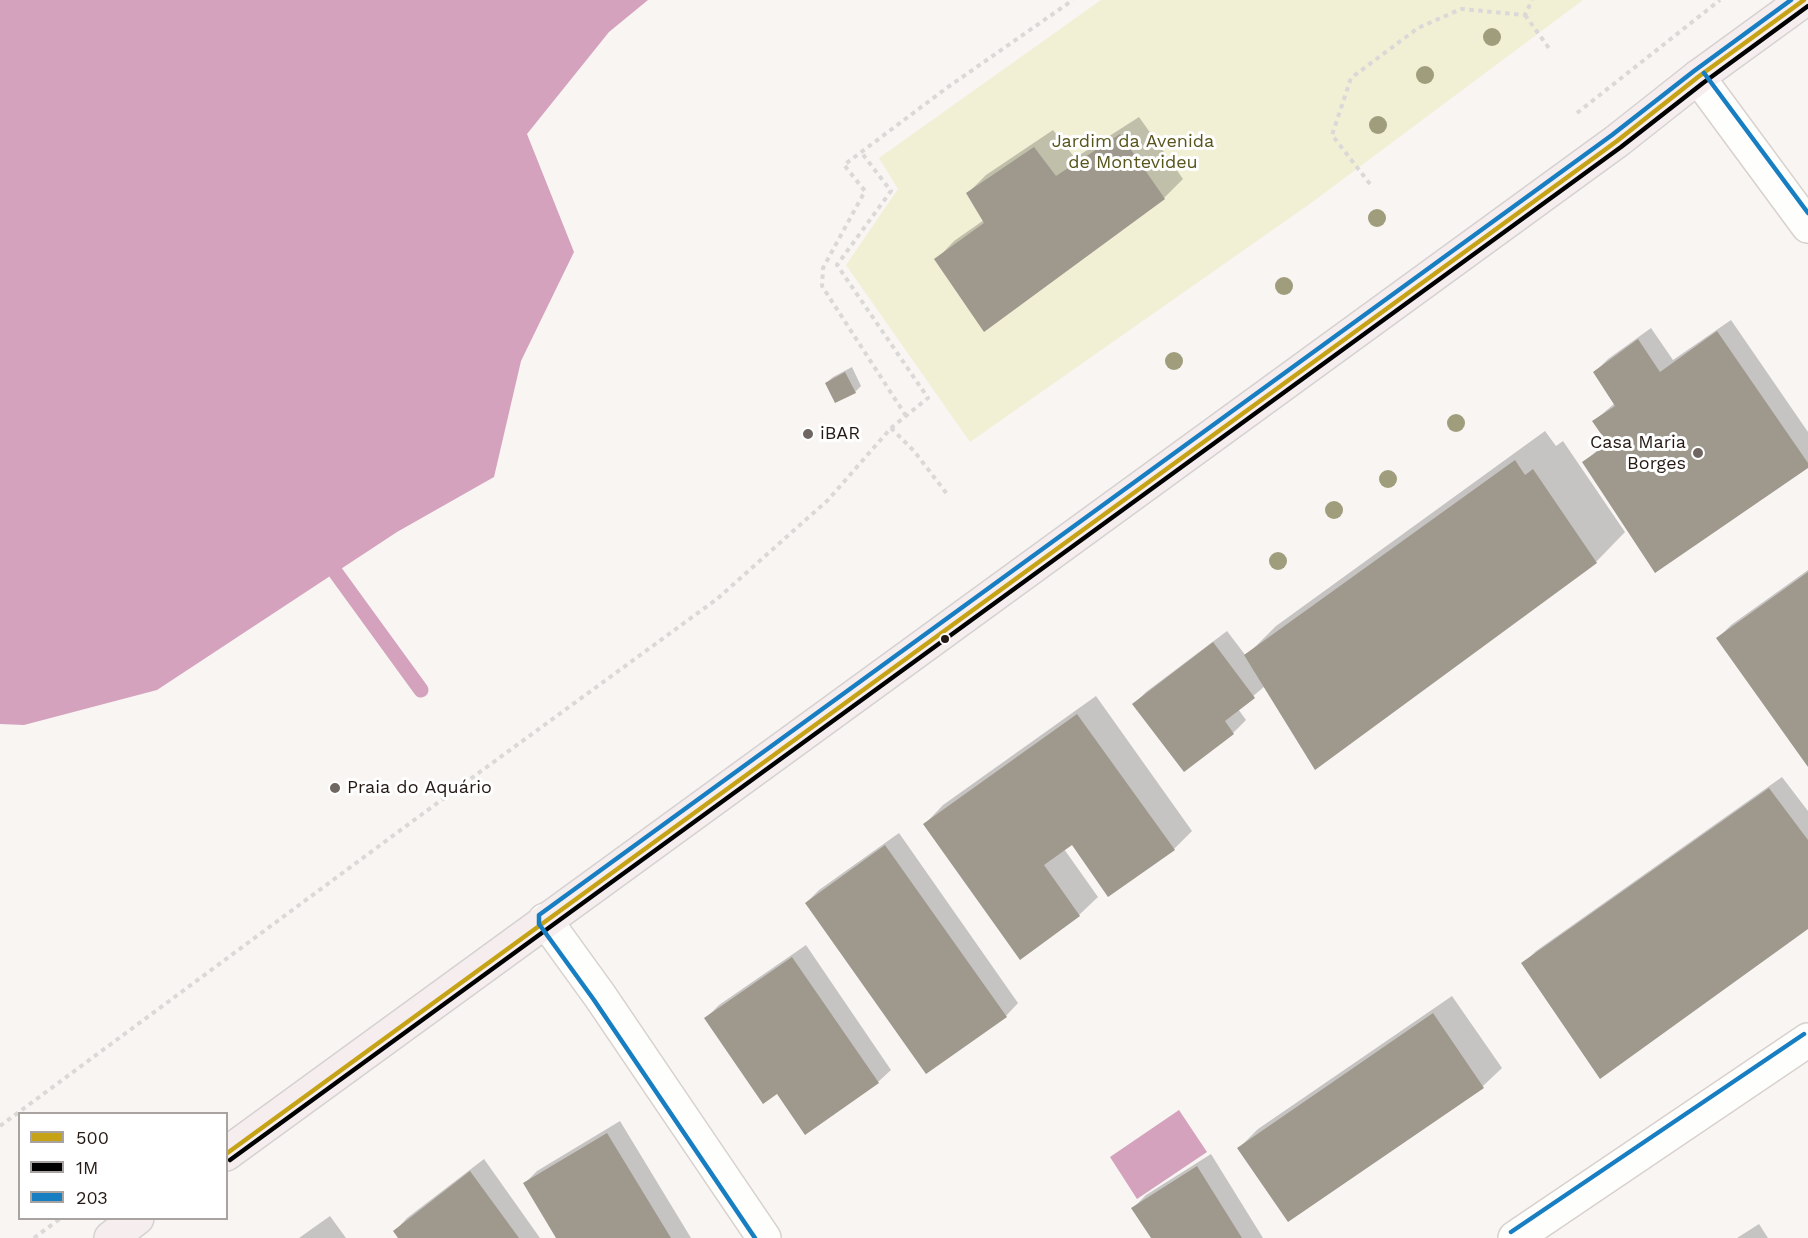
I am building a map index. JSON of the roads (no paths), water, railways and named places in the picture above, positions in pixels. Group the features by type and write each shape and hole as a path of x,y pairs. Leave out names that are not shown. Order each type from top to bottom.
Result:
{"main road":[{"path":"228,1153 1617,141 1698,77 1804,0"},
{"path":"111,1238 134,1220"}],"street":[{"path":"1698,77 1808,226"},
{"path":"545,920 600,996 764,1238"},
{"path":"1515,1238 1808,1040"}],"waterway":[{"path":"336,573 421,690"}],"place":[{"name":"iBAR","path":"808,434"},
{"name":"Casa Maria Borges","path":"1698,453"},
{"name":"Praia do Aquário","path":"335,788"}],"park label":[{"name":"Jardim da Avenida de Montevideu","path":"1133,152"}]}
